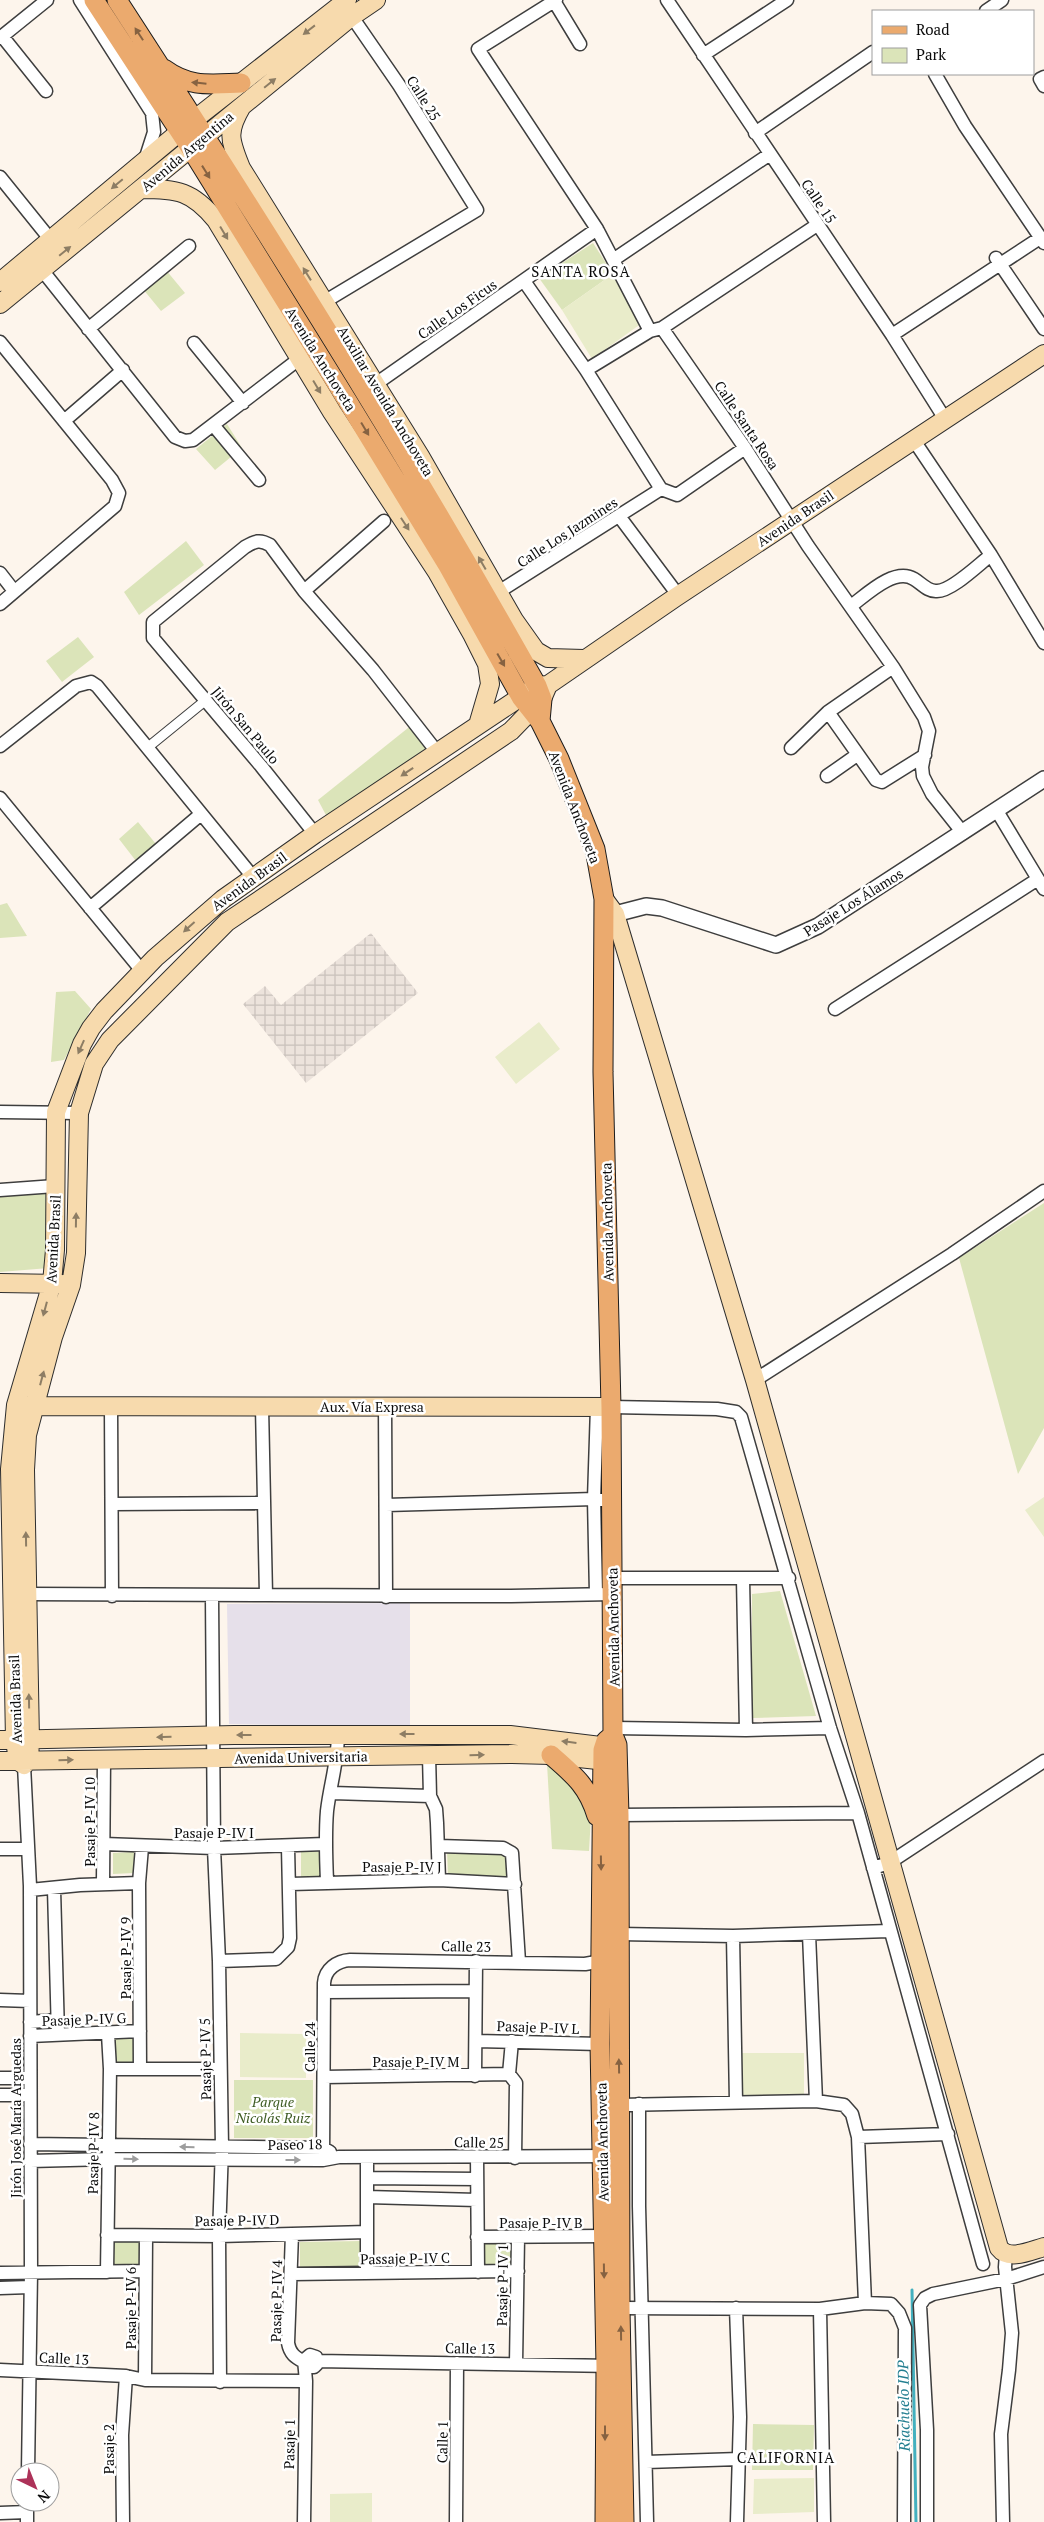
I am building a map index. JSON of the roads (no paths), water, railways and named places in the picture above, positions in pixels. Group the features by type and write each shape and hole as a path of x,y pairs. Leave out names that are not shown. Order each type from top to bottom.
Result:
{"main road":[{"name":"Avenida Anchoveta","path":"94,0 185,139 447,564 536,700"},
{"name":"Avenida Anchoveta","path":"117,0 319,305 493,596 594,849 610,907 603,1072 603,1500 608,1589 611,1747 619,1815 620,2105 611,2156 604,2236 624,2522"},
{"name":"Avenida Argentina","path":"0,304 141,189 185,139 195,119 241,83 347,7 376,0"},
{"name":"Avenida Argentina","path":"0,282 144,161 185,139 205,135 242,106 347,7"},
{"path":"161,67 178,79 197,84 241,83"},
{"path":"242,106 232,122 230,139 241,168 319,305"},
{"path":"141,189 176,190 191,195 216,220 332,412 437,572 487,664 490,684 478,725"},
{"name":"Avenida Brasil","path":"15,1740 27,1594 25,1470 27,1435 52,1337 71,1285 76,1253 79,1112 94,1064 123,1025 227,922 486,750 511,731 536,700 584,659 1044,354"},
{"path":"493,596 536,651 548,658 584,659"},
{"name":"Avenida Brasil","path":"24,1762 15,1740 10,1469 16,1405 52,1283 56,1112 82,1044 104,1010 142,971 204,913 315,834 478,725 536,700"},
{"path":"610,907 756,1380 881,1866 999,2248 1006,2254 1044,2247"},
{"path":"104,1010 123,1025"},
{"path":"0,1283 71,1285"},
{"name":"Aux. Vía Expresa","path":"16,1405 111,1408 604,1407"},
{"path":"15,1740 338,1734 510,1734 611,1747"},
{"name":"Avenida Anchoveta","path":"604,2522 614,2366 620,2308 611,2156 600,2044 602,1960 600,1828 611,1747"},
{"name":"Avenida Universitaria","path":"0,1761 551,1755 611,1747"},
{"path":"551,1755 579,1780 588,1793 600,1828"}],"street":[{"path":"46,92 1,37 47,0"},
{"path":"80,0 152,113 154,132 144,161"},
{"name":"Calle 15","path":"667,0 892,335 945,419"},
{"path":"704,55 787,0"},
{"path":"555,1 580,44"},
{"name":"Calle Santa Rosa","path":"555,1 478,49 597,229 613,260 656,329 745,448 924,716 929,731 923,776 932,794 964,833"},
{"name":"Calle 25","path":"319,305 478,210 347,7"},
{"path":"755,133 872,53"},
{"path":"892,335 998,261 1042,241 965,126 936,75"},
{"path":"1044,77 1040,79 1044,86"},
{"path":"613,260 770,154"},
{"path":"0,177 50,239"},
{"path":"586,370 656,329 818,225"},
{"name":"Calle Los Ficus","path":"332,412 370,388 597,229"},
{"path":"88,329 189,246"},
{"path":"998,261 1044,329"},
{"path":"42,270 176,437 185,441 193,440 214,426 299,359"},
{"path":"524,281 586,370 661,489 670,494 677,494 745,448"},
{"path":"0,342 112,480 119,493 115,506 0,604"},
{"path":"194,343 243,403"},
{"path":"64,421 123,370"},
{"path":"214,426 259,480"},
{"path":"913,440 991,555 1044,643"},
{"name":"Calle Los Jazmines","path":"493,596 661,489"},
{"path":"619,516 678,595"},
{"path":"384,521 304,591 374,670 437,752"},
{"name":"Jirón San Paulo","path":"304,591 270,546 263,541 255,541 153,622 153,638 315,834"},
{"path":"850,606 888,580 900,575 912,578 925,587 937,591 950,587 991,555"},
{"path":"0,573 14,591"},
{"path":"791,748 828,712 893,667"},
{"path":"0,746 76,686 91,682 97,686 253,877"},
{"path":"147,748 206,700"},
{"path":"828,712 876,780 882,782 926,755"},
{"path":"827,776 857,755"},
{"name":"Pasaje Los Álamos","path":"610,907 646,906 662,908 776,945 818,926 964,833 1044,779"},
{"path":"0,798 142,971"},
{"path":"834,1009 1041,884 997,811"},
{"path":"90,908 201,814"},
{"path":"0,1112 79,1112"},
{"path":"0,1190 55,1186"},
{"path":"756,1380 952,1254 1044,1191"},
{"path":"385,1406 386,1597"},
{"path":"262,1407 266,1595"},
{"name":"Aux. Vía Expresa","path":"604,1407 728,1410 741,1417 789,1578"},
{"path":"111,1408 112,1596"},
{"path":"386,1505 603,1500"},
{"path":"113,1504 264,1503"},
{"path":"27,1594 386,1597 608,1589 743,1579 789,1578 830,1728 858,1813 881,1866 890,1932 983,2264"},
{"path":"743,1579 746,1730"},
{"name":"Pasaje P-IV 5","path":"212,1596 214,1848 219,1961 222,2154 219,2236 220,2382"},
{"path":"611,1747 746,1730 830,1728"},
{"path":"327,1881 325,1844 328,1809 338,1756 338,1734"},
{"path":"429,1755 430,1796 436,1809 439,1880"},
{"name":"Pasaje P-IV 10","path":"103,1884 104,1760"},
{"path":"881,1866 1044,1761"},
{"name":"Jirón José María Arguedas","path":"24,1762 30,1890 29,2095 31,2272 28,2462"},
{"path":"332,1793 430,1796"},
{"path":"619,1815 858,1813"},
{"name":"Pasaje P-IV I","path":"104,1844 142,1847 214,1848 288,1847 325,1844"},
{"path":"438,1846 503,1848 509,1850 514,1858 519,1962"},
{"name":"Pasaje P-IV 9","path":"140,2069 139,1884 142,1847"},
{"path":"219,1961 276,1959 288,1947 290,1938 290,1884 288,1847"},
{"path":"0,1849 27,1849"},
{"name":"Pasaje P-IV J","path":"290,1884 327,1881 439,1880 515,1884"},
{"path":"30,1890 103,1884 139,1884"},
{"path":"54,1889 58,2034"},
{"path":"619,1934 733,1936 890,1932"},
{"path":"809,1934 816,2101"},
{"path":"733,1936 736,2102"},
{"name":"Calle 23","path":"332,1968 339,1962 350,1960 585,1964 602,1960"},
{"path":"475,2076 476,1961"},
{"name":"Calle 24","path":"323,2154 324,1992 325,1977 332,1968"},
{"path":"324,1992 475,1991"},
{"path":"0,2000 30,2001"},
{"path":"30,2022 57,2020"},
{"name":"Pasaje P-IV G","path":"30,2036 108,2034 140,2031"},
{"name":"Pasaje P-IV 8","path":"107,2272 110,2069 108,2034"},
{"name":"Pasaje P-IV L","path":"476,2041 600,2044"},
{"path":"512,2041 509,2074 516,2083 515,2158"},
{"path":"110,2069 220,2069"},
{"name":"Pasaje P-IV M","path":"324,2077 509,2074"},
{"path":"0,2078 29,2078"},
{"path":"0,2095 29,2095"},
{"path":"620,2105 816,2101 844,2105 852,2114 858,2137 865,2303"},
{"path":"639,2104 647,2522"},
{"path":"858,2137 948,2134"},
{"name":"Paseo 18","path":"30,2144 108,2152 323,2154 339,2157"},
{"name":"Paseo 18","path":"30,2161 108,2152"},
{"path":"477,2156 478,2272"},
{"name":"Calle 25","path":"339,2157 477,2156 515,2158 611,2156"},
{"path":"366,2273 367,2158"},
{"path":"367,2178 477,2179"},
{"path":"367,2198 477,2200"},
{"name":"Pasaje P-IV D","path":"107,2235 219,2236 367,2232"},
{"name":"Pasaje P-IV 4","path":"292,2234 288,2343 290,2351 294,2356 309,2363"},
{"name":"Pasaje P-IV 6","path":"145,2380 144,2271 146,2236"},
{"name":"Pasaje P-IV B","path":"478,2238 604,2236"},
{"name":"Pasaje P-IV 1","path":"516,2364 518,2237"},
{"path":"1003,2522 1000,2434 1012,2333 1006,2279 1006,2254"},
{"path":"927,2522 927,2430 920,2305 925,2298 933,2294 1006,2279 1044,2267"},
{"path":"0,2273 144,2271"},
{"name":"Passaje P-IV C","path":"292,2274 518,2271"},
{"path":"0,2288 30,2287"},
{"path":"620,2308 820,2308 865,2303 891,2304 899,2313 905,2328 904,2522"},
{"path":"736,2308 739,2459 737,2522"},
{"path":"820,2308 824,2522"},
{"name":"Calle 13","path":"309,2363 614,2366"},
{"name":"Pasaje 1","path":"304,2522 303,2444 306,2382 309,2363"},
{"name":"Calle 1","path":"456,2522 457,2363"},
{"name":"Calle 13","path":"0,2370 126,2376 145,2380 306,2382"},
{"name":"Pasaje 2","path":"123,2522 122,2435 126,2376"},
{"path":"646,2462 739,2459"},
{"path":"0,2513 27,2512"}],"waterway":[{"name":"Riachuelo IDP","path":"912,2290 916,2522"}],"district":[{"name":"SANTA ROSA","path":"581,271"},
{"name":"CALIFORNIA","path":"786,2457"}],"park label":[{"name":"Parque Nicolás Ruiz","path":"273,2110"}]}
